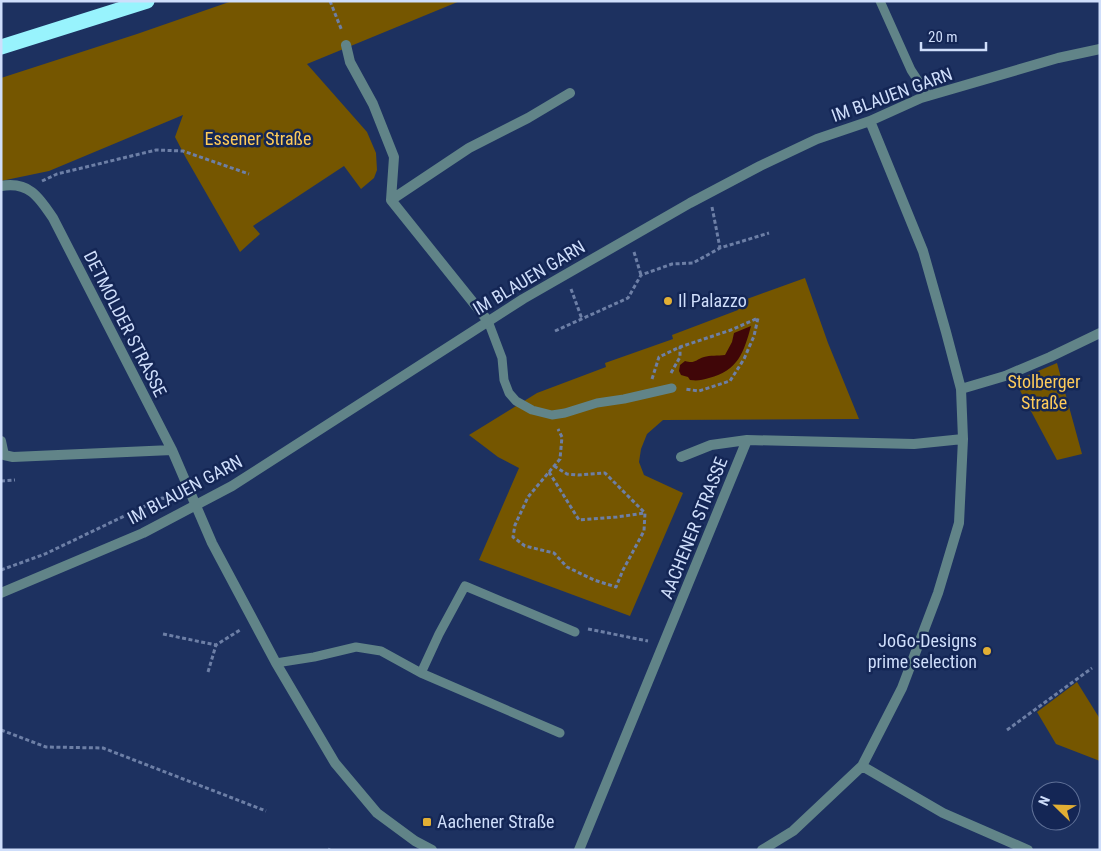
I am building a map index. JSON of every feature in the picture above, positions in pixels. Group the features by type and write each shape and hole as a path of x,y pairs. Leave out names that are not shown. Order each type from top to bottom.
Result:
{"highway":[{"path":"1,47 147,1"}],"street":[{"path":"346,45 350,62 373,104 394,156 391,200 488,321"},
{"name":"IM BLAUEN GARN","path":"1,593 142,533 232,486 523,299 760,166 818,139 870,121 928,96 1058,58 1100,49"},
{"path":"391,200 469,148 528,118 570,93"},
{"path":"762,850 793,831 862,766 902,688 938,593 959,523 963,439 961,389 923,252 870,121"},
{"path":"1,186 10,185 28,188"},
{"name":"DETMOLDER STRASSE","path":"28,188 41,199 53,218 172,450 195,505"},
{"path":"961,389 1005,376 1100,333"},
{"name":"AACHENER STRASSE","path":"682,457 711,444 747,440 914,444 963,439"},
{"name":"AACHENER STRASSE","path":"579,850 747,440"},
{"path":"1,441 4,455 13,456 172,450"},
{"path":"195,505 212,543 276,663 336,762 377,813 415,841 432,850"},
{"path":"862,766 943,813 1028,850"}],"lane":[{"path":"880,1 911,70 928,96"},
{"path":"488,321 502,358 504,380 509,392 516,401 532,410 552,415 565,413 597,403 672,388"},
{"path":"421,673 439,634 465,586 575,632"},
{"path":"276,663 314,657 356,647 381,651 421,673 560,733"}],"path":[{"path":"330,1 340,27"},
{"path":"28,188 57,174 156,150 184,152 249,174"},
{"path":"709,193 720,248"},
{"path":"555,331 628,298 641,275 672,264 693,263 720,248 770,234"},
{"path":"630,238 641,275"},
{"path":"566,274 582,319"},
{"path":"647,393 659,357 680,347 731,330 758,318 754,336 744,359 730,381 699,391 672,388 670,376 680,357 680,347"},
{"path":"552,415 562,437 560,459 554,466 528,497 515,525 513,537 525,546 554,553 567,567 616,588 623,570 644,531 645,514 606,474 567,474 554,466"},
{"path":"549,472 579,520 645,514"},
{"path":"1,481 15,480"},
{"path":"1,570 45,554 162,498 195,505"},
{"path":"208,672 216,645 254,622"},
{"path":"575,632 587,628 664,643"},
{"path":"163,634 216,645"},
{"path":"1006,730 1092,668"},
{"path":"1,730 46,747 103,748 266,811"}],"green space":[{"name":"Essener Straße","path":"232,1 460,1 307,64 367,132 376,153 377,170 374,178 361,189 344,166 253,226 260,234 240,252 175,137 183,115 49,171 1,181 1,78"},
{"path":"805,278 828,343 859,419 663,420 647,434 641,449 639,462 644,475 683,493 630,616 479,560 519,468 498,457 469,435 537,393 606,367 605,363 673,339 672,335 738,310 736,303"},
{"name":"Stolberger Straße","path":"1057,363 1082,454 1057,460 1015,381"},
{"path":"1077,682 1100,719 1100,761 1056,744 1037,712"}],"shaded area":[{"path":"751,326 742,352 727,371 700,380 690,380 688,377 681,375 679,371 680,365 685,361 693,362 706,356 725,355 732,342 734,333"}],"place":[{"name":"Il Palazzo","path":"668,301"},
{"name":"JoGo-Designs prime selection","path":"987,651"},
{"name":"Aachener Straße","path":"427,822"}]}
